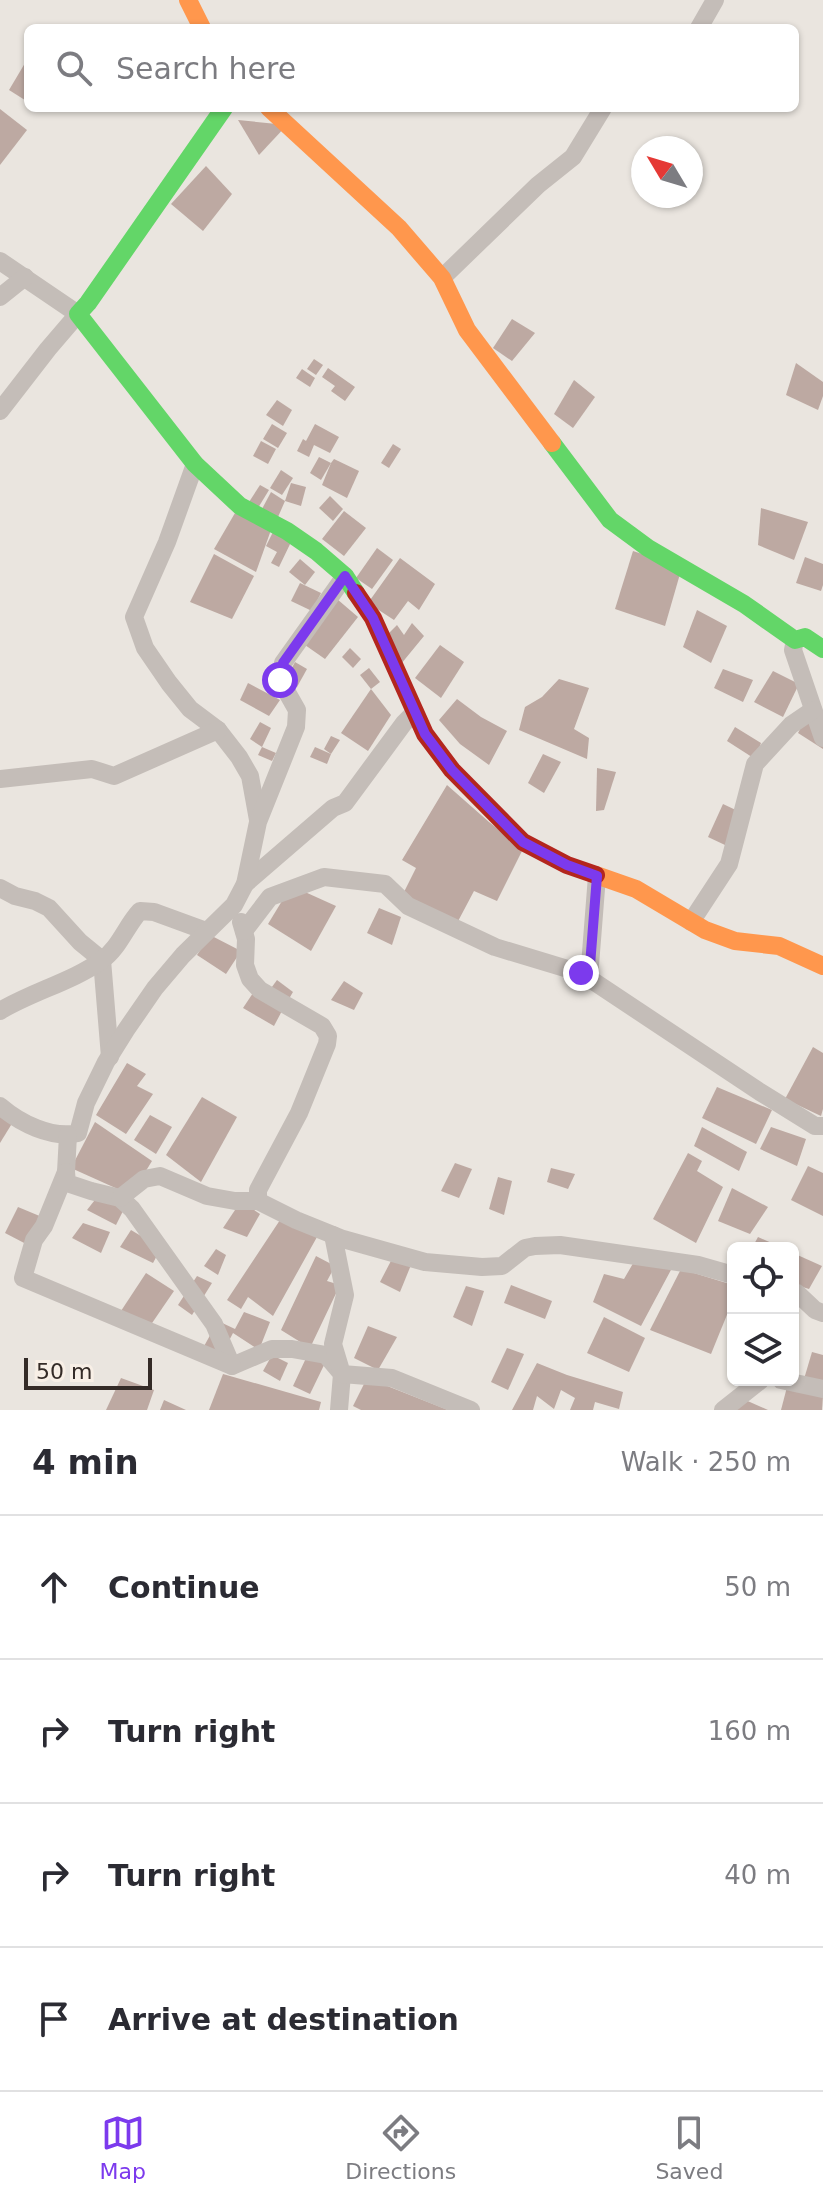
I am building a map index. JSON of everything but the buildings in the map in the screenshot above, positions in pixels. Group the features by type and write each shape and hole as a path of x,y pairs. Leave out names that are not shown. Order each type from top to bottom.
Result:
{"street":[{"path":"188,0 200,24"},
{"path":"701,24 715,0"},
{"path":"0,411 78,314 221,112"},
{"path":"273,112 399,228 442,278 467,330 610,520 648,548 744,604 795,640"},
{"path":"442,278 538,185 573,157 601,112"},
{"path":"0,261 78,314 195,464 240,506 297,538 345,576 373,618 425,734 452,770 523,842 567,865 636,889 705,930 735,941 779,946 823,966"},
{"path":"0,297 25,277"},
{"path":"195,464 167,542 134,617 145,648 169,683 190,709 218,730 239,757 250,776 258,822"},
{"path":"0,1106 28,1126 68,1135 78,1133 86,1103 110,1057 155,988 183,955 234,905 245,884 258,822 296,727 297,710 280,680 283,663 345,576"},
{"path":"795,640 805,637 823,649"},
{"path":"795,640 793,650 823,738"},
{"path":"691,922 729,864 755,764 791,725 813,710"},
{"path":"245,884 333,808 345,803 415,712"},
{"path":"0,779 92,769 114,776 218,730"},
{"path":"589,978 597,876"},
{"path":"244,931 270,897 324,877 385,884 408,906 495,947 581,973 760,1092 815,1126 823,1126"},
{"path":"0,888 49,908 80,942 102,960 110,1057"},
{"path":"234,905 244,931 245,965 250,979 260,990 322,1026 328,1036 299,1113 258,1190 258,1201"},
{"path":"0,1011 102,960 140,911 154,912 206,931"},
{"path":"68,1135 67,1183 120,1198 132,1209 214,1324 232,1366"},
{"path":"66,1172 44,1226 34,1240 23,1278 232,1366 272,1349 326,1355 342,1374 392,1378 471,1410"},
{"path":"120,1198 144,1179 160,1176 207,1196 258,1201 333,1235 425,1262 502,1266 525,1248 560,1245 698,1265 727,1273"},
{"path":"333,1235 345,1295 333,1344 342,1374 339,1410"},
{"path":"799,1299 823,1313"},
{"path":"799,1384 823,1389"},
{"path":"723,1410 753,1386"}],"traffic: fast":[{"path":"221,112 78,314 195,464 240,506 287,531 316,551 345,576 356,593"},
{"path":"552,443 610,520 648,548 744,604 795,640 805,637 823,649"}],"traffic: slow":[{"path":"188,0 200,24"},
{"path":"273,112 399,228 442,278 467,330 552,443"},
{"path":"596,875 636,889 705,930 735,941 779,946 823,966"}],"traffic: jam":[{"path":"356,593 373,618 425,734 452,770 523,842 567,865 596,875"}],"route":[{"path":"280,680 283,663 345,576 373,618 425,734 452,770 523,842 567,865 597,876 589,978 581,973"}]}
